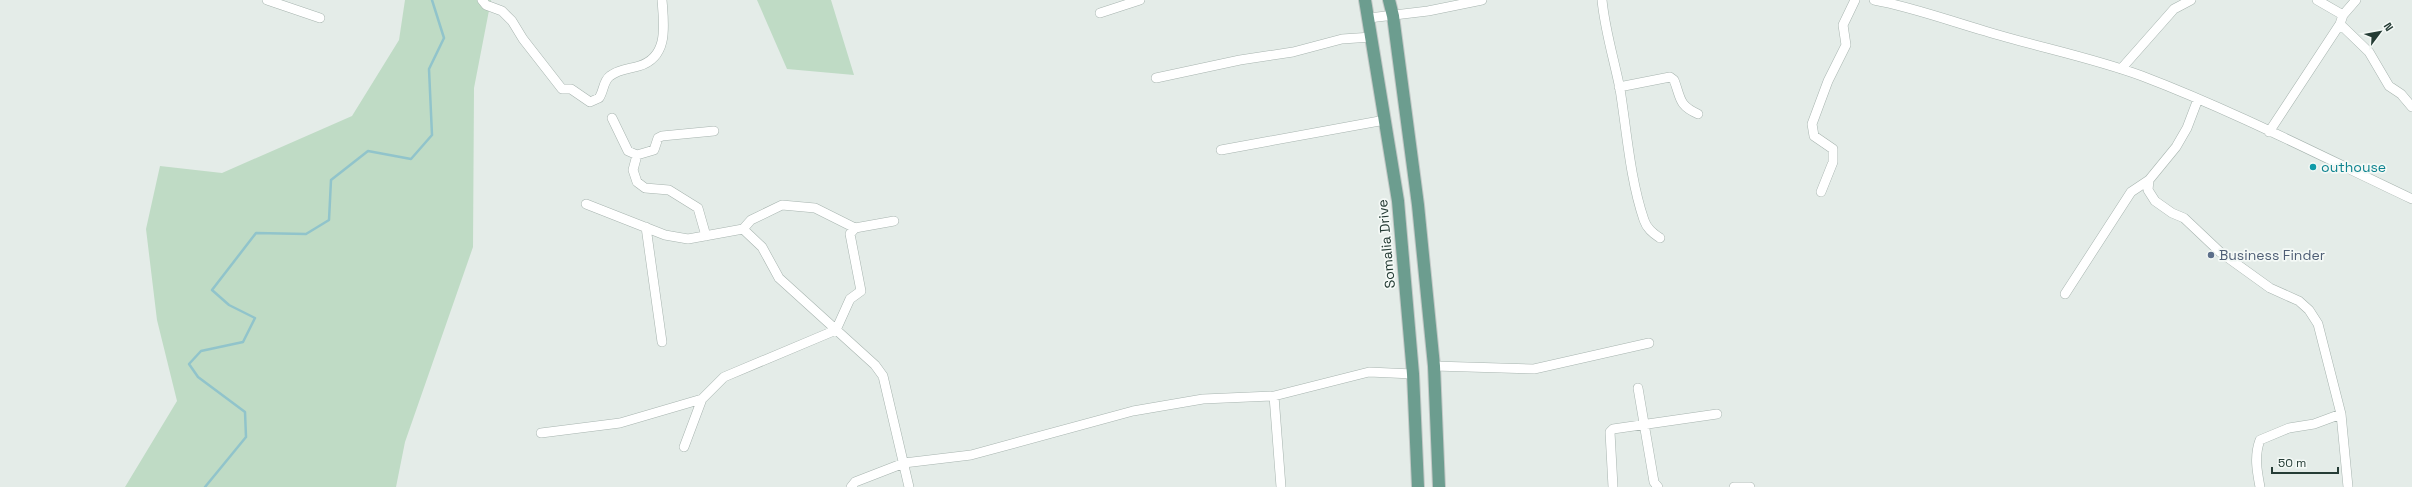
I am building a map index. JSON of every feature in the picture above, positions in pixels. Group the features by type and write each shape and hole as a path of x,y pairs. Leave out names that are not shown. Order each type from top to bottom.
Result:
{"main road":[{"name":"Somalia Drive","path":"1365,0 1386,120 1398,201 1413,374 1418,487"},
{"path":"1389,0 1393,16 1418,205 1434,366 1439,487"}],"street":[{"path":"268,0 320,18"},
{"path":"482,0 486,5 502,11 512,21 523,39 562,89 571,89 590,102 599,98 610,76 626,68 647,64 661,49 664,32 662,0"},
{"path":"1100,13 1140,0"},
{"path":"1369,18 1393,16 1482,0"},
{"path":"1602,0 1605,27 1619,87 1638,201 1650,231 1660,238"},
{"path":"1821,192 1833,162 1833,149 1814,136 1812,124 1828,81 1846,45 1844,25 1855,0"},
{"path":"1874,0 1908,3 1986,32 2121,69 2198,99 2412,199"},
{"path":"2121,69 2174,9 2191,0"},
{"path":"2317,0 2341,20 2369,52 2389,86 2401,94 2412,107"},
{"path":"2269,132 2341,20 2356,0"},
{"path":"1156,78 1202,68 1293,52 1342,39 1372,37"},
{"path":"1619,87 1670,77 1674,80 1679,98 1686,109 1698,114"},
{"path":"2065,294 2131,192 2149,180 2176,147 2187,128 2198,99"},
{"path":"612,118 628,151 637,155 654,150 658,138 662,136 714,131"},
{"path":"1221,150 1386,120"},
{"path":"637,155 633,170 637,182 645,188 668,190 698,208 706,236"},
{"path":"2149,180 2148,190 2155,200 2172,213 2184,218 2220,252 2270,288 2299,301 2309,310 2318,324 2341,414 2348,487"},
{"path":"586,204 665,235 688,239 743,229 752,220 782,206 814,208 855,228 894,221"},
{"path":"646,227 662,342"},
{"path":"684,447 702,399 724,377 836,330 850,299 861,291 850,234 855,228"},
{"path":"743,229 762,246 779,278 875,365 883,376 909,487"},
{"path":"1434,366 1534,369 1649,342"},
{"path":"850,487 855,482 904,462 971,455 1133,411 1203,399 1274,396 1369,372 1413,374"},
{"path":"1638,388 1654,482 1658,487"},
{"path":"1274,396 1281,487"},
{"path":"541,433 620,423 702,399"},
{"path":"1612,487 1610,432 1616,427 1718,414"},
{"path":"2260,487 2256,468 2256,448 2260,440 2289,428 2314,424 2341,414"},
{"path":"1734,487 1750,487"}],"green space":[{"path":"405,0 491,0 474,88 473,247 405,442 396,487 125,487 177,401 157,320 146,229 160,166 222,173 352,116 399,40"},
{"path":"757,0 831,0 854,75 787,69"}],"waterway":[{"path":"205,487 246,437 245,412 198,377 189,364 201,351 243,342 255,318 229,305 212,290 256,233 306,234 329,220 331,180 368,151 411,159 432,135 429,69 444,38 432,0"}],"place":[{"name":"outhouse","path":"2313,167"},
{"name":"Business Finder","path":"2211,255"}]}
